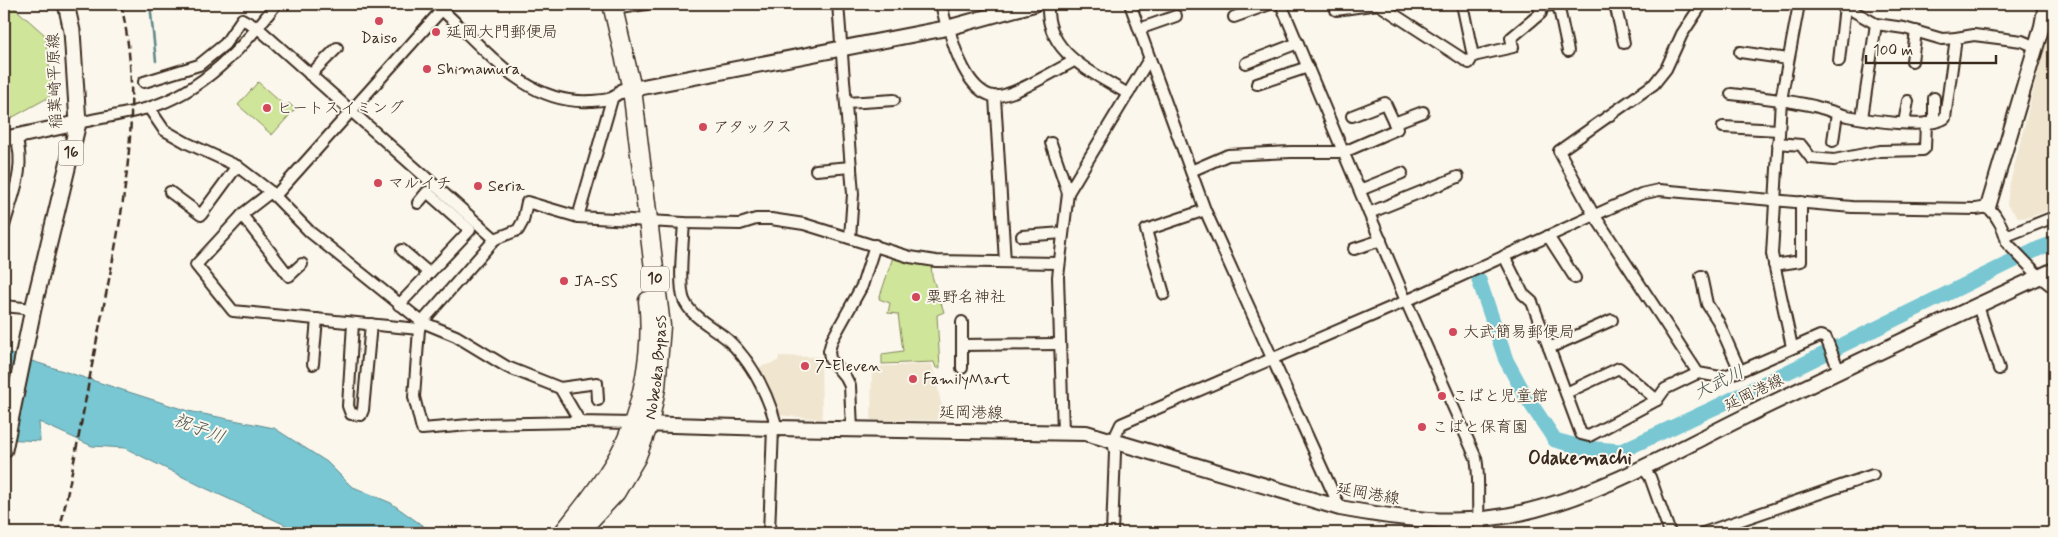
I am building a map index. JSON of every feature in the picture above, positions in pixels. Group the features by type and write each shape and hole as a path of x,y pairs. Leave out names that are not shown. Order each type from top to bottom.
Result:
{"highway":[{"name":"Nobeoka Bypass","path":"578,533 616,492 636,458 649,342 642,221 608,5"},
{"name":"Nobeoka Bypass","path":"563,533 594,494 641,423"}],"main road":[{"name":"稲葉崎平原線","path":"4,450 34,304 78,123 72,31 66,4"},
{"path":"622,93 948,28 1034,4"},
{"path":"1988,207 2036,47 2046,4"},
{"path":"10,137 78,123"},
{"name":"延岡港線","path":"641,423 775,428 1063,432 1086,434 1340,508 1382,516 1427,521 1477,519 1519,514 1585,493 1978,306 2038,274 2054,270"}],"street":[{"path":"78,123 149,108 192,87 221,67 258,28 276,4"},
{"path":"608,5 646,4"},
{"path":"838,4 843,48 853,194 850,238"},
{"path":"941,4 956,54 972,82 987,94 995,97 1039,81 1074,61"},
{"path":"1048,4 1049,20 1055,39 1065,54 1128,94"},
{"path":"1130,4 1205,210 1320,468 1340,508"},
{"path":"1234,16 1270,4"},
{"path":"1282,4 1406,301 1476,458 1479,475 1477,519 1481,533"},
{"path":"1336,10 1378,4 1469,63 1472,56 1462,4"},
{"path":"1472,56 1513,48 1511,38 1541,14 1539,5 1558,4 1568,50"},
{"path":"1615,4 1624,43"},
{"path":"1698,373 1595,215 1559,151 1654,84 1666,69 1682,34 1702,4"},
{"path":"1792,347 1772,254 1782,100 1799,4"},
{"path":"1840,62 1843,5 1876,24 1916,31 1942,39 1974,35 2022,41 2036,47"},
{"path":"578,217 622,93 578,101 553,98 513,77 441,6 351,111 273,194 242,215 196,265 233,311 371,324 420,326 456,336 506,367 560,388 597,383 598,400"},
{"path":"1139,29 1176,16"},
{"path":"144,82 199,65 225,44 242,19 258,28 494,239"},
{"path":"1862,118 1876,24"},
{"path":"1912,61 1916,31"},
{"path":"1731,94 1815,106 1862,118 1904,123 1941,121 1945,118 1956,38"},
{"path":"1246,63 1298,43"},
{"path":"310,76 337,48"},
{"path":"1740,52 1788,59"},
{"path":"1063,432 1059,344 1059,263 1068,193 1149,59"},
{"path":"1257,84 1308,67"},
{"path":"995,97 1005,262"},
{"path":"1778,143 1801,145 1811,158 1834,160 1880,151 1922,150 1925,148 1934,98"},
{"path":"847,103 894,100"},
{"path":"1904,123 1908,101"},
{"path":"1191,171 1228,155 1344,152 1397,129 1385,103 1352,116"},
{"path":"149,108 164,130 237,166 273,194 310,232 400,305 420,326"},
{"path":"1394,124 1423,112"},
{"path":"1833,141 1837,113"},
{"path":"1723,128 1779,130"},
{"path":"4,226 20,170 20,152 10,137"},
{"path":"1051,143 1068,193"},
{"path":"170,192 201,214 237,166"},
{"path":"816,170 851,167"},
{"path":"1360,190 1402,173"},
{"path":"1369,213 1458,177"},
{"path":"1112,533 1115,452 1113,441 1121,424 1406,301 1641,194 1660,190 1852,207 1976,209 1988,207 1994,213 2006,240 2054,288"},
{"path":"400,305 470,230 427,192 418,203"},
{"path":"641,423 481,424 422,429 414,397 420,326 494,239 518,230 523,221 527,202 578,217 740,224 756,219 771,219 804,224 910,256 936,261 1059,263"},
{"path":"1774,265 1800,261 1801,202"},
{"path":"1164,294 1146,230 1205,210"},
{"path":"242,215 289,276 302,264"},
{"path":"2006,240 2054,218"},
{"path":"684,223 682,284 684,300 696,315 742,354 753,368 773,412 775,428 769,533"},
{"path":"1022,236 1062,233"},
{"path":"1548,236 1575,278"},
{"path":"1354,249 1381,240"},
{"path":"852,429 850,386 846,378 830,359 829,351 832,340 862,286 875,245"},
{"path":"402,250 429,274"},
{"path":"1504,256 1523,294 1532,302 1581,434 1589,436 1656,400 1665,389 1698,373 1720,377 1740,371 1820,336 1826,338 1839,371"},
{"path":"1701,276 1707,304 1718,321 1740,371"},
{"path":"4,306 34,304"},
{"path":"1978,306 1999,369"},
{"path":"313,364 317,319"},
{"path":"1549,348 1612,320"},
{"path":"354,322 348,406 351,414 361,415 363,410 371,324"},
{"path":"962,322 962,368"},
{"path":"962,345 1059,344"},
{"path":"1566,394 1619,368 1656,400"},
{"path":"560,388 580,422"},
{"path":"1642,467 1650,477 1670,533"},
{"path":"1703,533 1873,475"}],"shaded area":[{"path":"2054,8 2054,208 2030,217 2019,218 2007,205 2009,187"},
{"path":"779,356 821,357 822,419 777,415 757,368 778,361"},
{"path":"932,364 945,420 871,420 872,367"}],"green space":[{"path":"4,4 10,4 45,35 53,95 4,122"},
{"name":"ヒートスイミング","path":"258,82 285,106 289,103 295,109 272,135 238,105"},
{"path":"894,254 931,262 932,276 944,312 937,315 940,368 936,368 934,362 882,364 882,354 903,351 898,314 888,313 890,303 879,299"}],"water":[{"name":"祝子川","path":"4,352 188,411 274,428 327,462 351,486 391,503 433,533 303,533 205,488 125,448 92,446 39,422 40,441 4,439"}],"waterway":[{"path":"150,4 156,61"},
{"name":"大武川","path":"1479,280 1506,360 1525,395 1555,440 1584,448 1621,451 1714,408 2040,248 2054,243"}],"railway":[{"path":"59,533 113,260 126,175 131,89 128,46 121,4"}],"place":[{"name":"Daiso","path":"379,21"},
{"name":"延岡大門郵便局","path":"436,32"},
{"name":"Shimamura","path":"427,69"},
{"name":"ヒートスイミング","path":"267,108"},
{"name":"アタックス","path":"703,127"},
{"name":"マルイチ","path":"378,183"},
{"name":"Seria","path":"478,186"},
{"name":"JA-SS","path":"564,281"},
{"name":"粟野名神社","path":"916,297"},
{"name":"大武簡易郵便局","path":"1453,332"},
{"name":"7-Eleven","path":"805,366"},
{"name":"FamilyMart","path":"913,379"},
{"name":"こばと児童館","path":"1442,396"},
{"name":"こばと保育園","path":"1422,427"}],"district":[{"name":"Odakemachi","path":"1580,458"}]}
